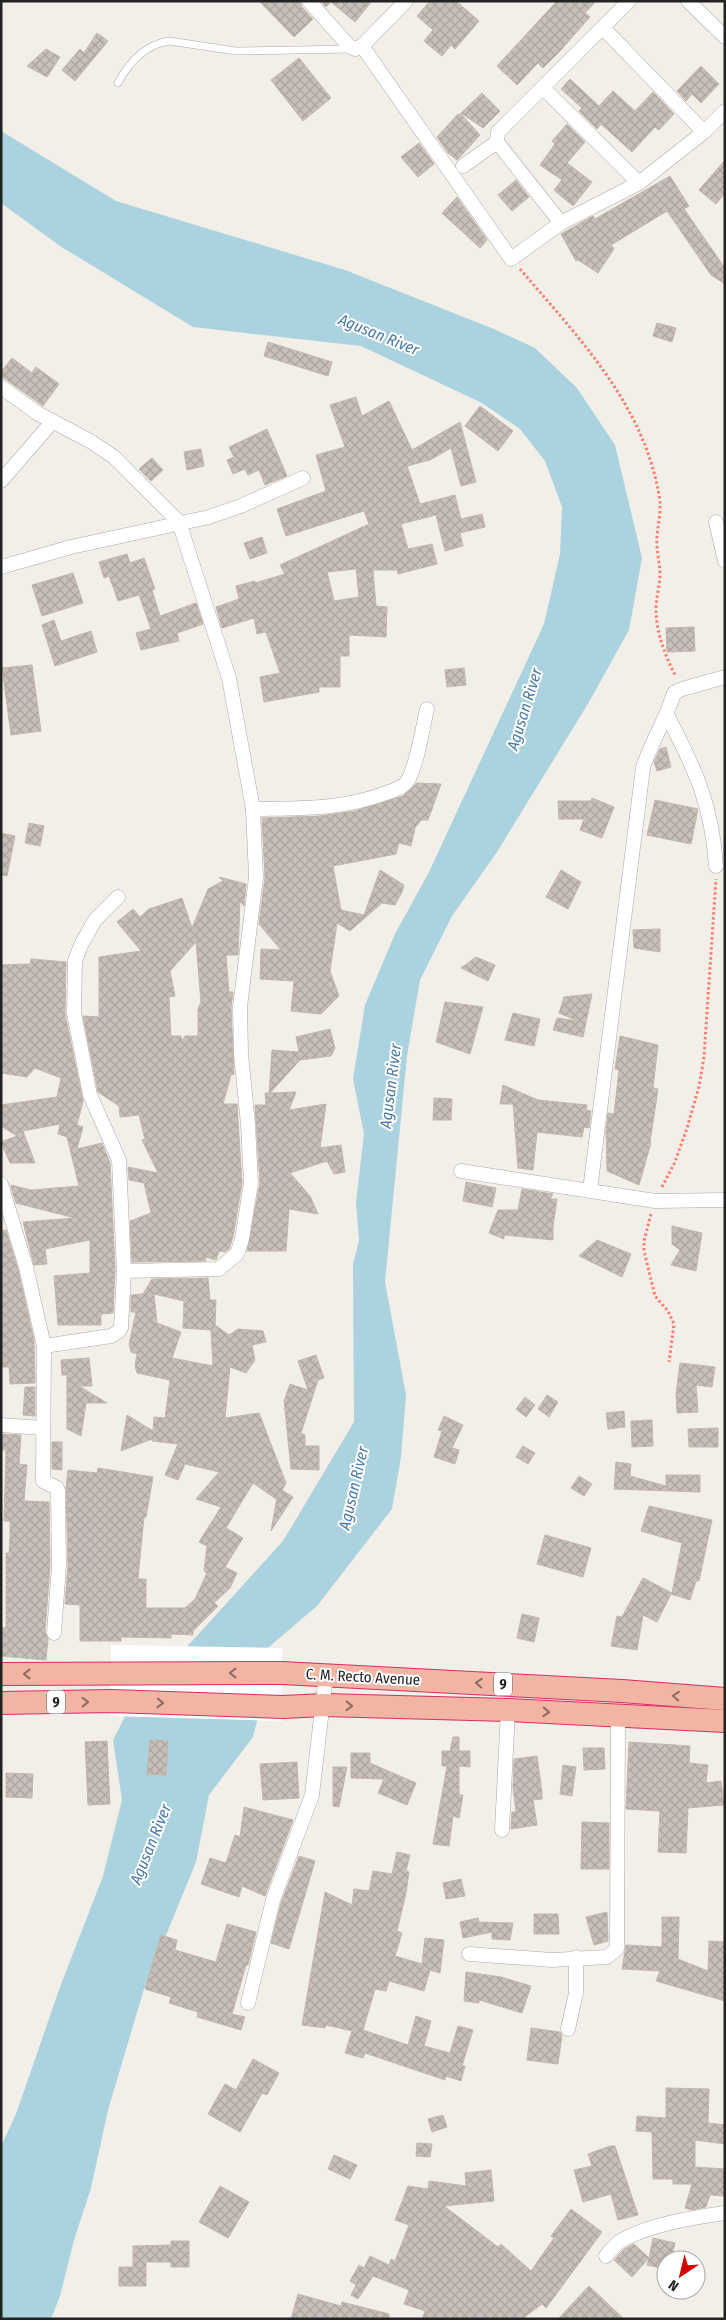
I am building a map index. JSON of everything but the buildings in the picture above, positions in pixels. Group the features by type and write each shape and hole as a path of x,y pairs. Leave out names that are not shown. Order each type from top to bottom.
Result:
{"highway":[{"name":"C. M. Recto Avenue","path":"1,1674 111,1672 282,1673 725,1699"},
{"name":"C. M. Recto Avenue","path":"1,1703 112,1701 282,1707 324,1705 508,1710 725,1721"}],"street":[{"path":"309,1 348,46 359,47 511,259 561,223 640,183 704,132 725,111"},
{"path":"359,47 406,1"},
{"path":"561,223 497,142 498,132 629,1"},
{"path":"688,1 725,38"},
{"path":"603,28 704,132"},
{"path":"544,88 640,183"},
{"path":"463,166 497,142"},
{"path":"1,387 36,413 53,421 114,458 179,522 228,678 253,809 256,877 240,1007 241,1054 248,1124 250,1183 242,1239 236,1254 220,1269 124,1271"},
{"path":"1,480 53,421"},
{"path":"1,567 71,547 209,516 240,506 303,478"},
{"path":"716,522 725,561"},
{"path":"590,1190 643,768 674,693 725,677"},
{"path":"253,809 344,805 366,801 400,788 413,770 427,709"},
{"path":"666,715 700,782 709,808 716,866"},
{"path":"44,1346 111,1336 121,1328 124,1271 119,1160 90,1095 74,1013 75,961 81,945 95,920 118,897"},
{"path":"461,1171 655,1201 725,1200"},
{"path":"1,1184 26,1267 44,1346 43,1481 57,1488 58,1491 59,1566 54,1633"},
{"path":"1,1426 42,1428"},
{"path":"248,2003 273,1900 312,1795 326,1675"},
{"path":"502,1830 508,1710"},
{"path":"469,1954 526,1960 607,1957 614,1953 619,1944 618,1716"},
{"path":"568,2028 575,2000 576,1957"},
{"path":"606,2256 618,2243 644,2232 676,2222 725,2213"}],"lane":[{"path":"118,82 132,61 141,52 150,46 169,41 236,51 359,47"}],"path":[{"path":"511,259 594,356 615,384 649,455 660,496 657,538 660,583 656,607 657,623 665,653 682,689"},
{"path":"669,1362 674,1324 668,1311 655,1296 644,1251 644,1241 655,1201 675,1162 699,1087 704,1057 716,866"}],"water":[{"name":"Agusan River","path":"1,131 116,201 345,270 494,329 535,348 577,388 615,445 642,558 629,630 589,702 497,852 452,916 420,980 407,1056 385,1282 406,1395 401,1457 392,1509 317,1606 263,1652 264,1694 253,1737 209,1795 196,1862 144,1989 108,2110 91,2188 74,2240 60,2296 51,2319 1,2319 1,2146 16,2114 60,1987 103,1876 122,1800 113,1740 138,1691 185,1649 283,1541 354,1422 353,1265 359,1240 356,1202 364,1134 353,1079 365,1005 395,934 429,872 544,624 560,554 562,507 545,461 520,429 482,403 361,346 193,327 60,246 1,203"}],"pier":[{"path":"111,1645 282,1648 282,1721 111,1716"}]}
